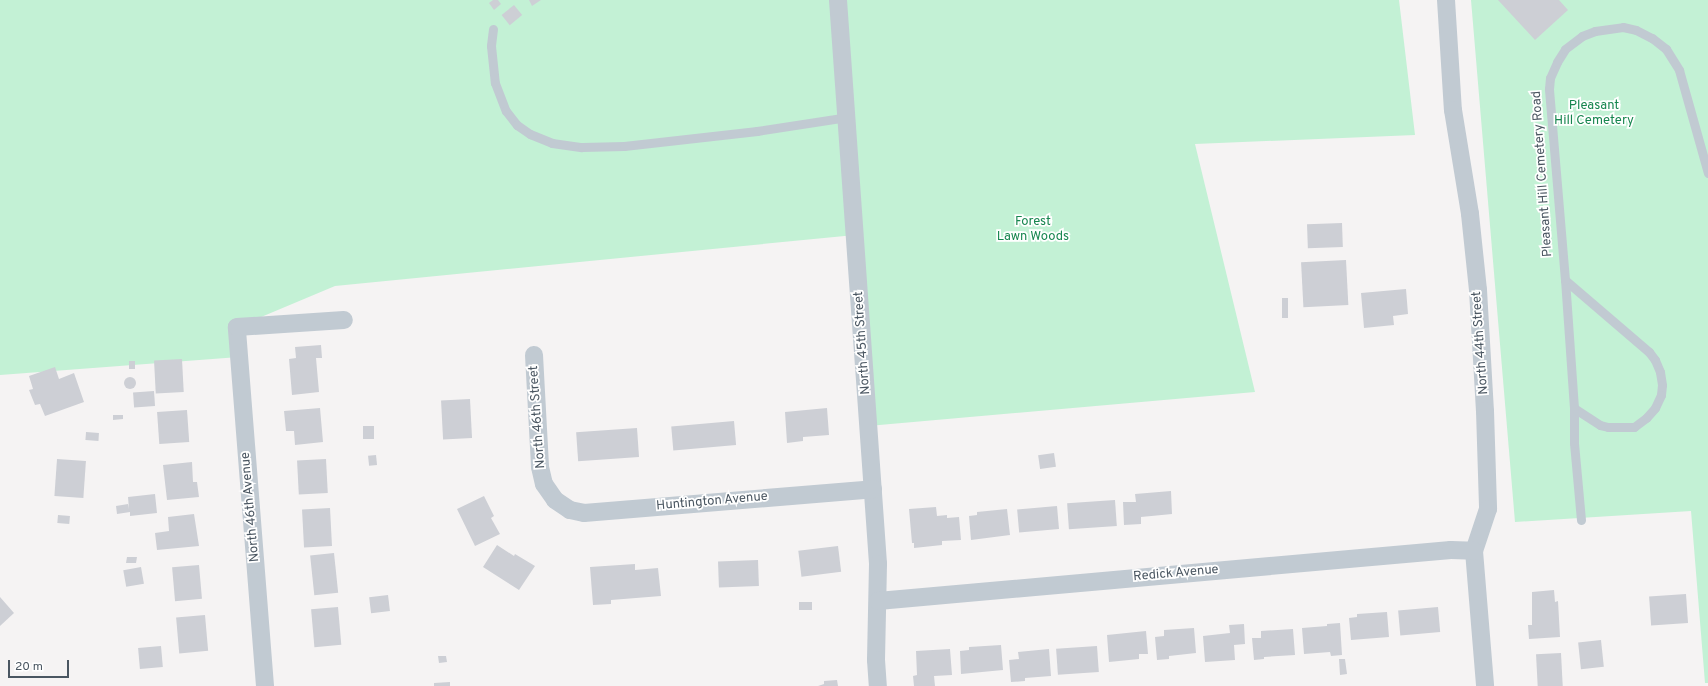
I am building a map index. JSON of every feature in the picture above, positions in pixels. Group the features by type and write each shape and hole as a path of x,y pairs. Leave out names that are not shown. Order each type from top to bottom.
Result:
{"street":[{"name":"North 45th Street","path":"838,0 878,564 876,660 878,686"},
{"name":"North 44th Street","path":"1446,0 1453,110 1470,214 1477,282 1485,411 1488,509 1474,551 1485,686"},
{"name":"North 46th Avenue","path":"265,686 236,327 344,320"},
{"name":"North 46th Street","path":"534,355 540,467 544,484 555,500"},
{"name":"Huntington Avenue","path":"555,500 570,510 584,513 872,489"},
{"name":"Redick Avenue","path":"878,601 1451,550 1474,551"}],"lane":[{"name":"Pleasant Hill Cemetery Road","path":"1581,520 1574,443 1574,408 1565,280 1549,89 1550,78 1557,62 1565,50 1582,36 1602,29 1623,27 1636,30 1652,38 1666,49 1679,70 1708,173"},
{"path":"493,29 491,46 496,83 506,111 523,130 552,143 582,148 624,146 757,131 846,118"},
{"path":"1565,280 1649,352 1655,360 1660,372 1662,386 1661,395 1655,408 1646,418 1634,427 1608,428 1600,425 1574,408"}],"green space":[{"name":"Forest Lawn Woods","path":"0,0 1399,0 1415,135 1195,144 1255,392 868,426 855,235 335,286 237,327 239,357 0,375"},
{"name":"Pleasant Hill Cemetery","path":"1471,0 1708,0 1708,683 1705,683 1691,511 1515,522"}],"building":[{"path":"493,0 498,0 501,4 494,10 489,3"},
{"path":"529,0 541,0 532,6"},
{"path":"1498,0 1559,0 1568,10 1535,40"},
{"path":"514,5 522,15 510,25 502,15"},
{"path":"1342,223 1343,247 1308,248 1307,224"},
{"path":"1346,260 1348,305 1303,307 1301,262"},
{"path":"1406,289 1408,314 1393,316 1394,325 1364,328 1361,293"},
{"path":"1282,298 1288,298 1288,318 1282,318"},
{"path":"321,345 322,358 316,358 319,392 292,395 289,359 296,358 295,347"},
{"path":"182,359 184,392 156,393 154,360"},
{"path":"129,361 135,361 135,369 129,369"},
{"path":"55,367 59,379 74,373 84,402 45,416 40,404 35,405 29,390 33,389 29,376"},
{"path":"128,377 132,377 136,383 132,389 128,389 124,385 124,381"},
{"path":"154,391 155,406 134,407 133,392"},
{"path":"470,399 472,438 443,439 441,401"},
{"path":"320,408 323,442 295,445 294,431 286,431 284,411"},
{"path":"827,408 829,435 803,437 803,441 787,443 785,412"},
{"path":"187,410 189,442 159,444 157,412"},
{"path":"113,415 123,415 123,419 113,420"},
{"path":"734,421 736,445 673,450 671,426"},
{"path":"363,426 374,426 374,439 363,439"},
{"path":"637,428 639,457 578,461 576,432"},
{"path":"86,432 99,433 98,441 85,440"},
{"path":"1054,453 1056,467 1040,469 1038,455"},
{"path":"376,455 377,465 369,466 368,456"},
{"path":"57,459 86,461 83,498 54,496"},
{"path":"326,459 328,493 299,494 297,461"},
{"path":"192,462 193,482 197,482 199,497 167,500 163,465"},
{"path":"1171,491 1172,514 1141,517 1141,524 1124,525 1123,502 1136,502 1135,494"},
{"path":"155,494 157,513 130,516 130,512 117,514 116,506 128,504 129,509 128,497"},
{"path":"484,496 494,516 491,518 500,534 475,546 457,509"},
{"path":"1115,500 1117,526 1069,529 1067,503"},
{"path":"1057,506 1059,529 1019,532 1017,509"},
{"path":"936,507 937,516 947,515 947,518 959,517 961,540 942,541 942,545 914,548 914,543 912,543 909,509"},
{"path":"330,508 332,546 304,547 302,509"},
{"path":"1007,509 1010,535 971,540 969,516 977,515 977,512"},
{"path":"194,514 199,546 157,550 155,533 169,531 168,517"},
{"path":"58,515 70,516 69,524 57,523"},
{"path":"497,545 514,556 515,554 535,566 519,590 483,567"},
{"path":"838,546 841,572 801,577 798,551"},
{"path":"334,553 338,593 314,595 310,556"},
{"path":"127,557 137,557 136,563 126,563"},
{"path":"758,560 759,586 719,587 718,561"},
{"path":"635,564 635,570 658,568 661,596 611,600 611,604 593,605 590,567"},
{"path":"199,565 202,599 175,601 172,567"},
{"path":"141,567 144,584 126,587 123,570"},
{"path":"1554,590 1555,602 1558,601 1560,637 1529,639 1528,625 1532,625 1532,592"},
{"path":"1686,594 1688,623 1651,626 1649,597"},
{"path":"388,595 390,611 371,613 369,597"},
{"path":"0,597 14,613 0,626"},
{"path":"799,602 812,602 812,610 799,610"},
{"path":"338,607 341,645 314,647 311,609"},
{"path":"1438,607 1440,632 1400,635 1398,610"},
{"path":"1387,612 1389,637 1351,640 1349,618 1357,617 1357,614"},
{"path":"205,615 208,651 179,653 176,618"},
{"path":"1340,623 1342,655 1331,656 1330,652 1304,654 1302,628 1327,626 1327,624"},
{"path":"1244,624 1245,644 1234,645 1235,660 1205,662 1203,636 1230,633 1229,625"},
{"path":"1194,628 1196,653 1169,656 1169,659 1157,660 1155,637 1164,636 1164,630"},
{"path":"1293,629 1295,655 1264,657 1264,659 1254,660 1252,638 1261,638 1261,631"},
{"path":"1146,631 1148,654 1139,654 1139,659 1109,662 1107,635"},
{"path":"1601,640 1604,667 1581,669 1578,642"},
{"path":"1001,645 1003,670 961,674 960,651 969,650 969,647"},
{"path":"161,646 163,667 140,669 138,648"},
{"path":"1097,646 1099,672 1058,675 1056,649"},
{"path":"950,649 952,675 934,676 935,686 914,686 913,676 917,675 916,651"},
{"path":"1049,649 1051,676 1025,678 1025,681 1011,682 1009,660 1019,659 1018,652"},
{"path":"1561,653 1563,686 1538,686 1536,654"},
{"path":"438,656 446,656 447,662 439,663"},
{"path":"1339,659 1345,659 1347,674 1340,675"},
{"path":"837,680 838,686 818,686 824,684 824,681"},
{"path":"450,682 450,686 434,686 434,683"}]}
